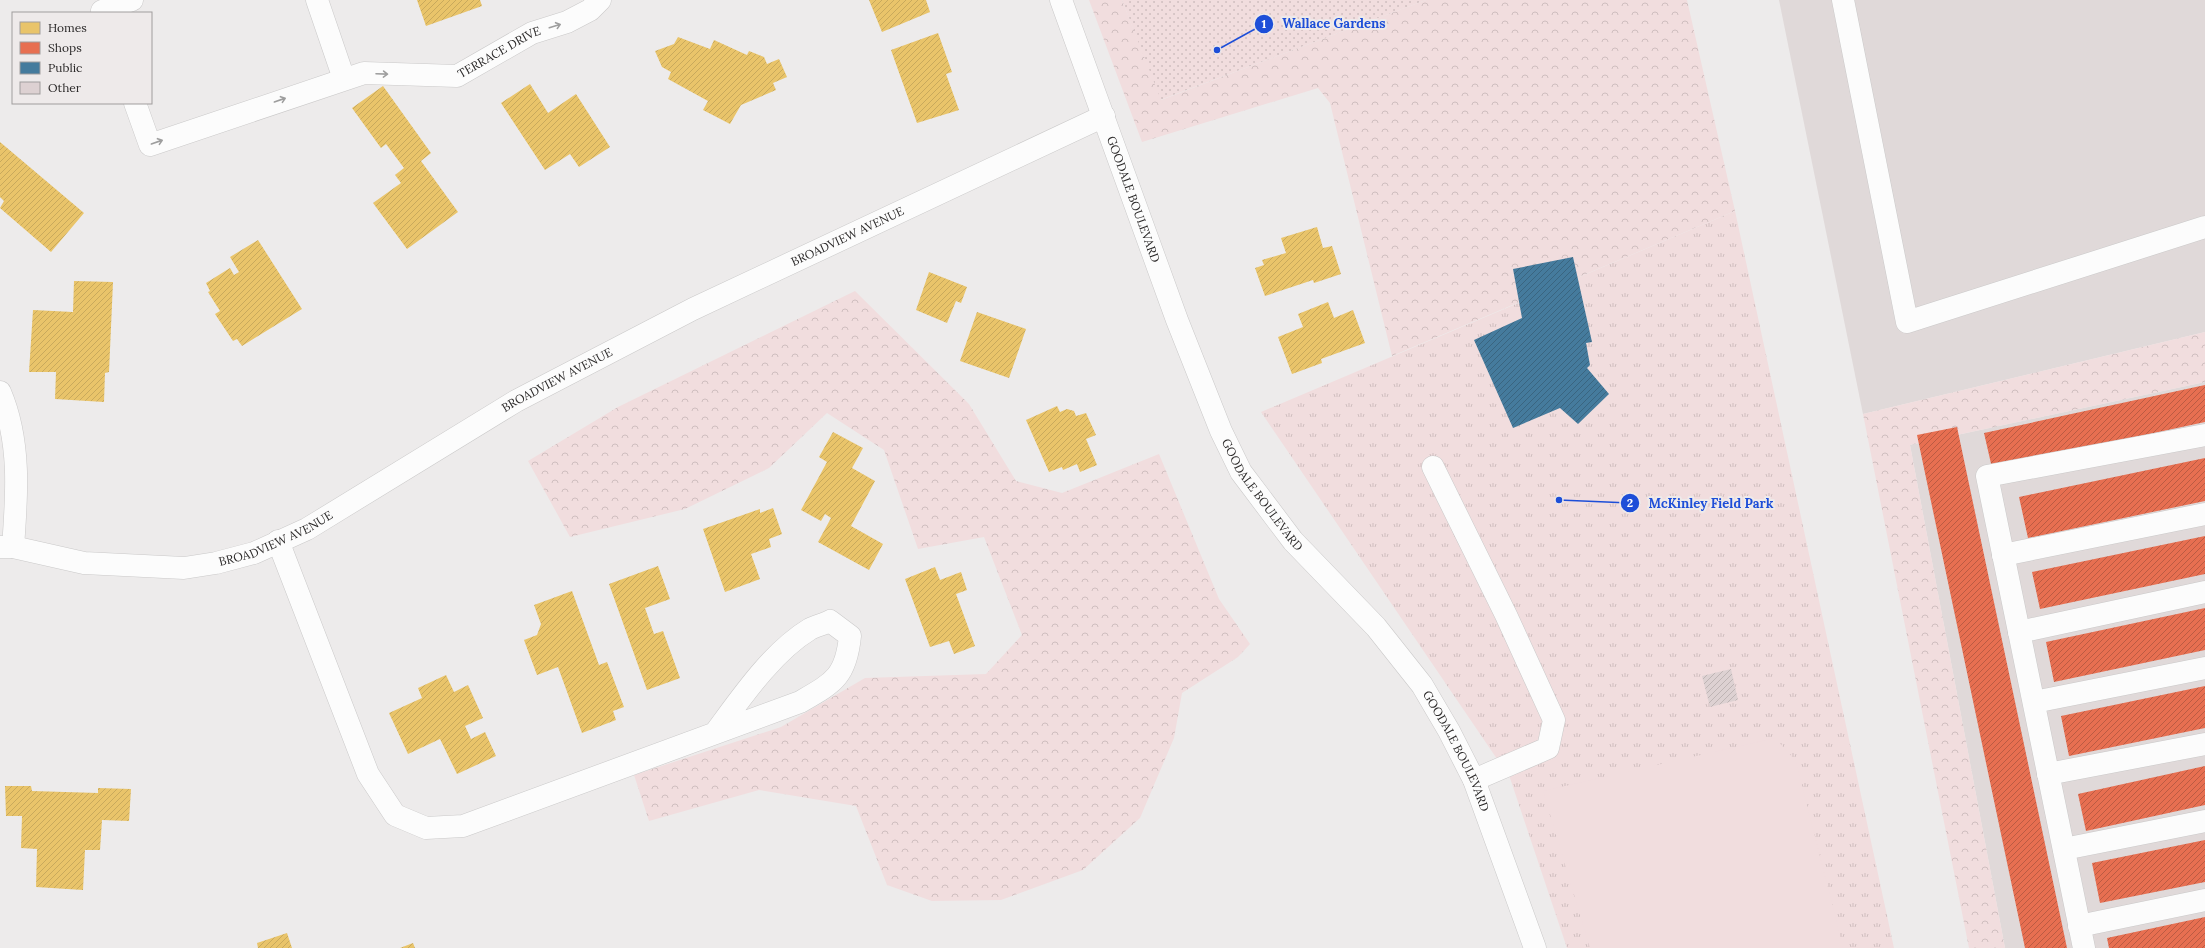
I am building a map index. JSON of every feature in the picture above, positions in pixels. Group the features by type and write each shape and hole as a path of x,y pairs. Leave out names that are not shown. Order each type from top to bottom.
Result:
{"street":[{"path":"101,8 132,0"},
{"path":"316,0 344,79"},
{"name":"TERRACE DRIVE","path":"135,104 150,145 364,73 457,76 532,33 567,22 590,10 600,0"},
{"name":"GOODALE BOULEVARD","path":"1061,0 1177,320 1221,431 1241,472 1293,541 1376,627 1422,685 1474,780 1535,948"},
{"path":"1843,0 1907,322 2205,227"},
{"name":"BROADVIEW AVENUE","path":"7,547 84,563 184,568 216,563 254,552 308,529 516,401 686,313 1104,116"},
{"path":"0,392 14,443 18,491 7,547"},
{"path":"2084,948 1987,476 2205,435"},
{"path":"1433,467 1506,615 1554,720 1548,748 1474,780"},
{"path":"2003,555 2205,514"},
{"path":"278,541 368,774 394,815 426,828 464,826 800,702 832,683 848,658 850,636 830,621 811,629 785,649 764,672 715,733"},
{"path":"2019,632 2205,592"},
{"path":"2034,702 2205,668"},
{"path":"2048,774 2205,744"},
{"path":"2064,849 2205,821"},
{"path":"2079,926 2205,900"}],"shaded area":[{"path":"1779,0 2205,0 2205,332 1863,414"},
{"path":"2205,382 2205,948 2005,948 1910,445"}],"green space":[{"path":"1089,0 1122,0 1161,100 1426,0 1687,0 1735,211 1392,356 1330,103 1318,88 1142,142"},
{"path":"1122,0 1426,0 1160,100"},
{"path":"1735,211 1894,948 1567,948 1510,778 1261,412"},
{"path":"855,291 969,404 1016,481 1062,493 1159,454 1219,599 1250,644 1238,657 1182,693 1174,738 1140,818 1083,870 1001,900 932,901 887,885 856,806 759,790 649,821 634,775 781,727 865,678 986,674 1022,635 984,537 918,549 884,450 827,413 769,468 685,509 570,537 528,461 618,407"},
{"path":"2205,332 2205,382 1910,445 2005,948 1969,948 1863,414"},
{"path":"1775,738 1796,761 1843,948 1590,948 1543,791"}],"building: Homes":[{"path":"417,0 480,0 482,6 426,26"},
{"path":"869,0 926,0 930,12 882,32"},
{"path":"938,33 952,72 946,74 959,110 917,123 891,50"},
{"path":"678,37 710,49 714,40 747,55 749,51 764,57 767,64 779,59 787,77 773,83 776,90 741,105 730,124 703,110 708,101 668,79 671,72 662,67 655,51 674,44"},
{"path":"530,84 548,113 576,94 610,147 579,167 570,154 545,170 501,103"},
{"path":"383,86 431,153 421,161 458,212 407,249 373,203 401,183 395,175 404,168 386,144 381,148 352,108"},
{"path":"0,142 84,213 51,252 0,208 4,201 0,197"},
{"path":"1317,227 1323,248 1332,246 1341,274 1314,283 1313,280 1265,296 1255,268 1264,265 1262,260 1286,253 1281,238"},
{"path":"258,240 302,309 242,346 237,339 233,341 215,314 220,311 208,292 210,291 206,283 230,268 234,275 239,272 230,257"},
{"path":"929,272 967,287 961,303 956,301 947,323 916,310"},
{"path":"74,281 113,282 109,372 105,373 104,402 55,399 56,372 29,372 33,310 73,312"},
{"path":"1328,302 1334,318 1353,310 1365,343 1321,359 1322,363 1292,374 1278,337 1303,327 1298,314"},
{"path":"977,312 1026,329 1009,378 960,361"},
{"path":"1057,406 1060,412 1067,409 1074,411 1076,416 1086,413 1096,435 1086,439 1097,465 1080,472 1077,464 1063,470 1062,467 1049,472 1026,420"},
{"path":"833,432 863,448 852,468 875,481 851,526 883,544 869,570 818,542 831,518 825,514 821,521 801,510 827,462 819,457"},
{"path":"773,508 782,534 769,539 771,547 751,554 760,579 725,592 703,529 760,509 760,513"},
{"path":"658,566 670,599 645,608 654,634 663,631 680,678 647,690 609,584"},
{"path":"935,567 940,580 961,572 967,590 956,594 975,646 954,654 949,641 930,647 905,579"},
{"path":"572,591 599,665 607,662 624,707 613,711 616,720 582,733 558,667 537,675 524,640 537,635 541,624 534,605"},
{"path":"446,675 454,692 468,685 483,718 465,726 471,739 485,732 496,756 457,774 440,739 408,754 389,713 422,698 418,688"},
{"path":"5,786 31,786 32,791 98,793 98,788 131,789 129,821 102,820 100,850 85,850 83,890 36,887 37,849 21,848 22,816 6,816"},
{"path":"287,933 292,948 258,948 257,943"},
{"path":"413,943 415,948 400,948"}],"building: Shops":[{"path":"2205,385 2205,422 1992,468 1984,433"},
{"path":"1957,427 2067,948 2025,948 1917,435"},
{"path":"2205,458 2205,501 2028,538 2019,497"},
{"path":"2205,536 2205,574 2040,609 2032,572"},
{"path":"2205,608 2205,650 2054,682 2046,642"},
{"path":"2205,686 2205,728 2069,756 2061,716"},
{"path":"2205,766 2205,805 2086,831 2078,794"},
{"path":"2205,840 2205,882 2100,903 2092,863"},
{"path":"2205,917 2205,948 2109,948 2107,938"}],"building: Public":[{"path":"1573,257 1592,342 1586,343 1590,365 1587,368 1609,394 1578,424 1560,408 1513,428 1474,340 1522,318 1513,269"}],"building: Other":[{"path":"1731,669 1738,700 1710,707 1702,676"}],"place":[{"name":"Wallace Gardens","path":"1217,50"},
{"name":"McKinley Field Park","path":"1559,500"}]}
